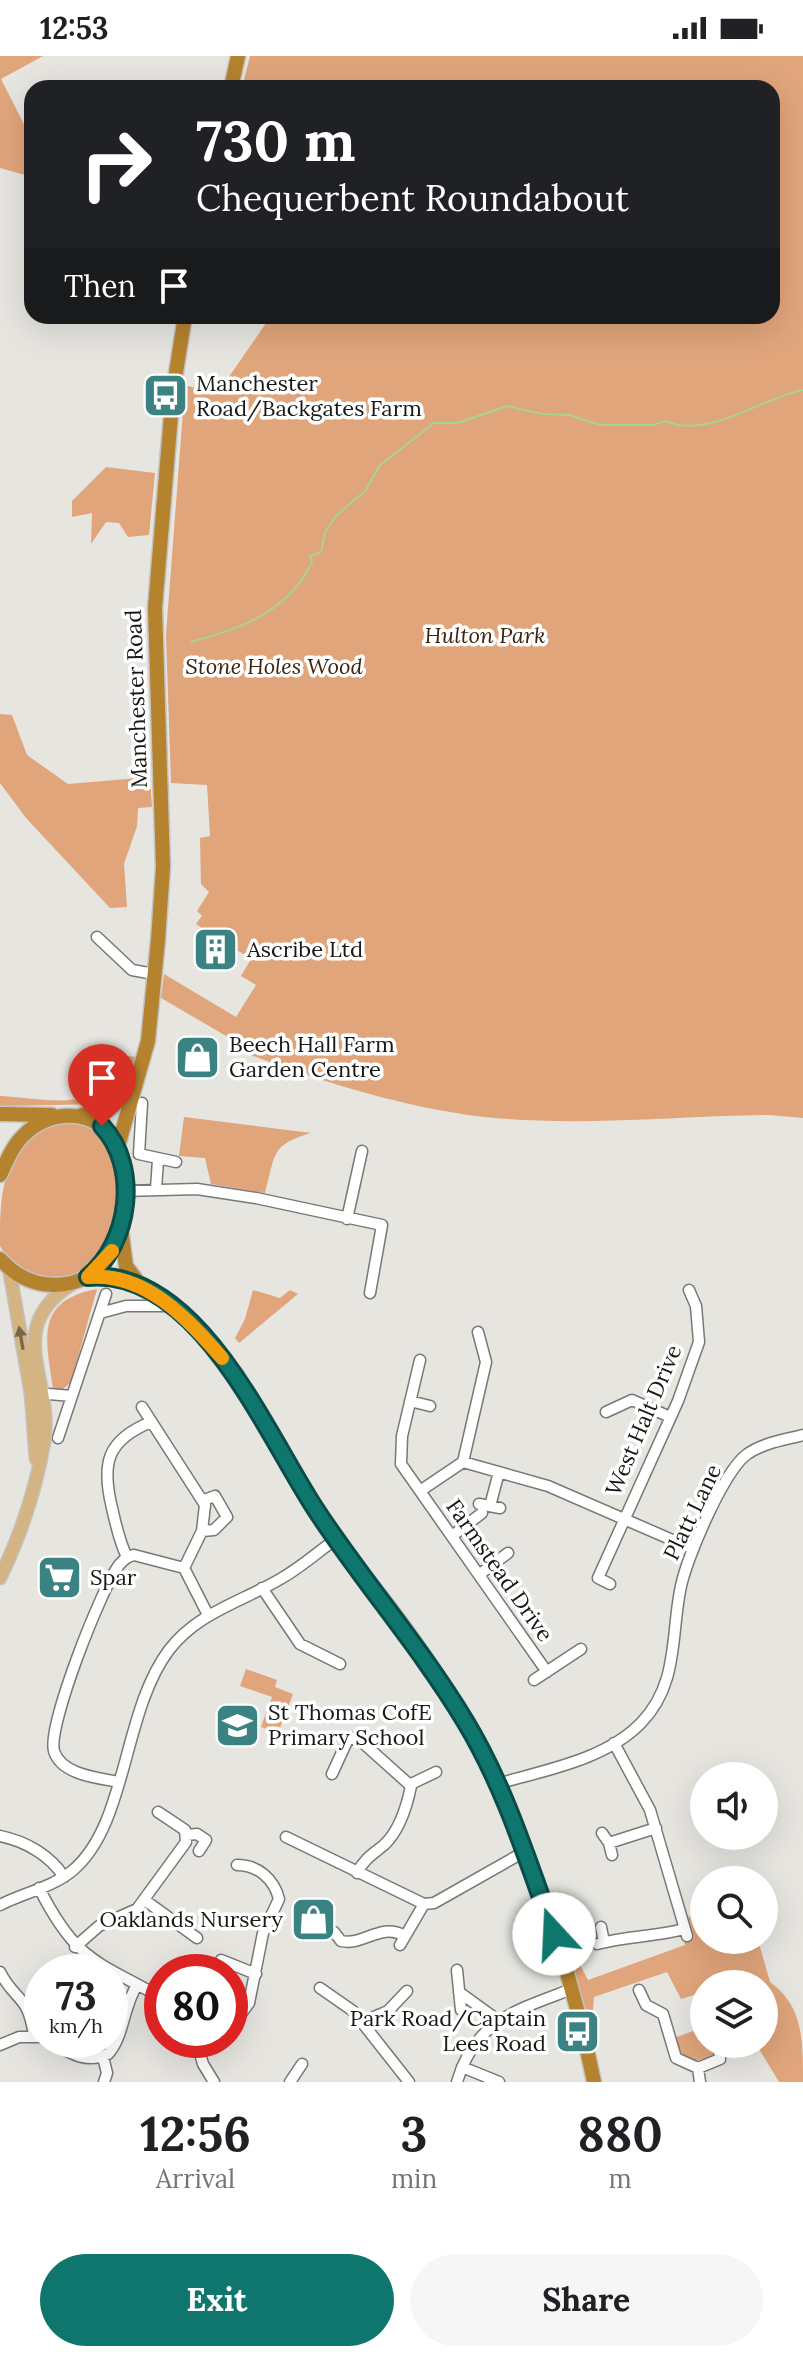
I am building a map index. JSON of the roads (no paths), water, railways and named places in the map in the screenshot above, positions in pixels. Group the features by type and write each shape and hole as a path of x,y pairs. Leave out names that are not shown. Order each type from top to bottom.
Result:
{"highway":[{"path":"233,80 238,56"},
{"name":"Manchester Road","path":"118,1146 148,1041 163,867 155,608 172,406 184,324"},
{"path":"0,1175 11,1152 28,1131 71,1115 116,1106 137,1081"},
{"path":"0,1114 71,1115 102,1126 118,1146 123,1191 123,1256 141,1286"},
{"path":"81,1279 109,1257 121,1219"},
{"path":"4,1264 20,1277 45,1285 114,1277 141,1286 170,1306 222,1358 336,1539 431,1666 466,1722 497,1784 524,1852 572,1989 594,2082"}],"main road":[{"path":"4,1264 36,1394"},
{"path":"0,1578 25,1521 37,1465 37,1321 47,1301 81,1279"}],"street":[{"path":"97,937 118,961 137,972 154,974"},
{"path":"142,1103 137,1151 141,1157 176,1162"},
{"path":"347,1219 362,1151"},
{"path":"156,1189 158,1160"},
{"path":"123,1191 180,1188 256,1198 382,1225 370,1293"},
{"name":"West Halt Drive","path":"610,1584 598,1578 670,1417 699,1342 696,1306 689,1290"},
{"path":"58,1438 106,1294"},
{"path":"100,1313 126,1306 170,1306"},
{"path":"478,1332 486,1362 463,1462 557,1489 693,1549"},
{"name":"Farmstead Drive","path":"420,1360 400,1457 420,1491 547,1672"},
{"path":"36,1394 72,1396"},
{"path":"606,1412 632,1400 670,1417"},
{"path":"410,1401 430,1406"},
{"path":"142,1407 204,1500 206,1511 202,1531 184,1568"},
{"path":"127,1557 108,1488 108,1462 114,1447 127,1434 151,1422"},
{"name":"Platt Lane","path":"497,1784 567,1764 614,1743 646,1718 668,1678 675,1646 680,1591 693,1549 742,1458 766,1445 803,1435"},
{"name":"Farmstead Drive","path":"420,1491 463,1462"},
{"path":"452,1536 488,1508 499,1472"},
{"path":"202,1531 214,1530 227,1517 215,1496 204,1500"},
{"path":"0,1905 64,1877 82,1861 96,1840 119,1782 135,1718 149,1684 177,1640 208,1615 262,1588 336,1539"},
{"path":"119,1782 73,1770 58,1758 53,1743 72,1670 117,1568 127,1557 142,1555 184,1568 208,1615"},
{"path":"480,1574 506,1558"},
{"path":"262,1588 300,1644 340,1664"},
{"name":"Farmstead Drive","path":"534,1680 581,1649"},
{"path":"332,1774 349,1737 363,1743 411,1784"},
{"path":"601,1927 601,1943 686,1932 656,1828 640,1787 614,1743"},
{"path":"357,1873 365,1859 389,1839 399,1823 411,1784 436,1772"},
{"path":"158,1812 187,1835 197,1834 206,1840 199,1851"},
{"path":"612,1855 605,1838 656,1828"},
{"path":"75,1947 99,1926 133,1913 146,1901 186,1842 187,1835"},
{"path":"0,1836 42,1854 56,1865 64,1877"},
{"path":"291,1836 357,1873 424,1904 434,1903 524,1852"},
{"path":"237,1865 258,1870 278,1893 278,1904 263,1933 248,2004"},
{"path":"39,1888 61,1930 75,1947 144,1989"},
{"path":"146,1901 197,1938"},
{"path":"334,1932 341,1941 348,1942 388,1930 402,1940 424,1904"},
{"path":"248,1970 256,1974"},
{"path":"457,1970 461,2010"},
{"path":"0,1972 24,2001"},
{"path":"128,2000 137,1985"},
{"path":"320,1988 339,2007 362,2022 409,2082"},
{"path":"457,2082 471,2046 499,2021 572,1989"},
{"path":"362,2022 388,2011 409,1991"},
{"path":"459,1992 499,2021"},
{"path":"638,1998 666,2011 676,2058 698,2068 720,2058"},
{"path":"0,2045 24,2039"},
{"path":"103,2058 107,2073 104,2082"},
{"path":"202,2058 214,2082"},
{"path":"462,2067 499,2082"},
{"path":"698,2068 700,2082"}],"waterway":[{"path":"191,642 261,616 290,594 312,562 310,556 321,552 325,532 336,516 366,490 380,465 434,423 458,423 507,406 543,414 569,415 600,425 653,425 666,421 699,425 734,416 803,390"}],"place":[{"name":"Manchester Road/Backgates Farm","path":"165,396"},
{"name":"Ascribe Ltd","path":"216,949"},
{"name":"Beech Hall Farm Garden Centre","path":"198,1057"},
{"name":"Spar","path":"59,1577"},
{"name":"St Thomas CofE Primary School","path":"237,1725"},
{"name":"Oaklands Nursery","path":"314,1919"},
{"name":"Park Road/Captain Lees Road","path":"577,2031"}],"park label":[{"name":"Hulton Park","path":"485,635"},
{"name":"Stone Holes Wood","path":"274,666"}]}
